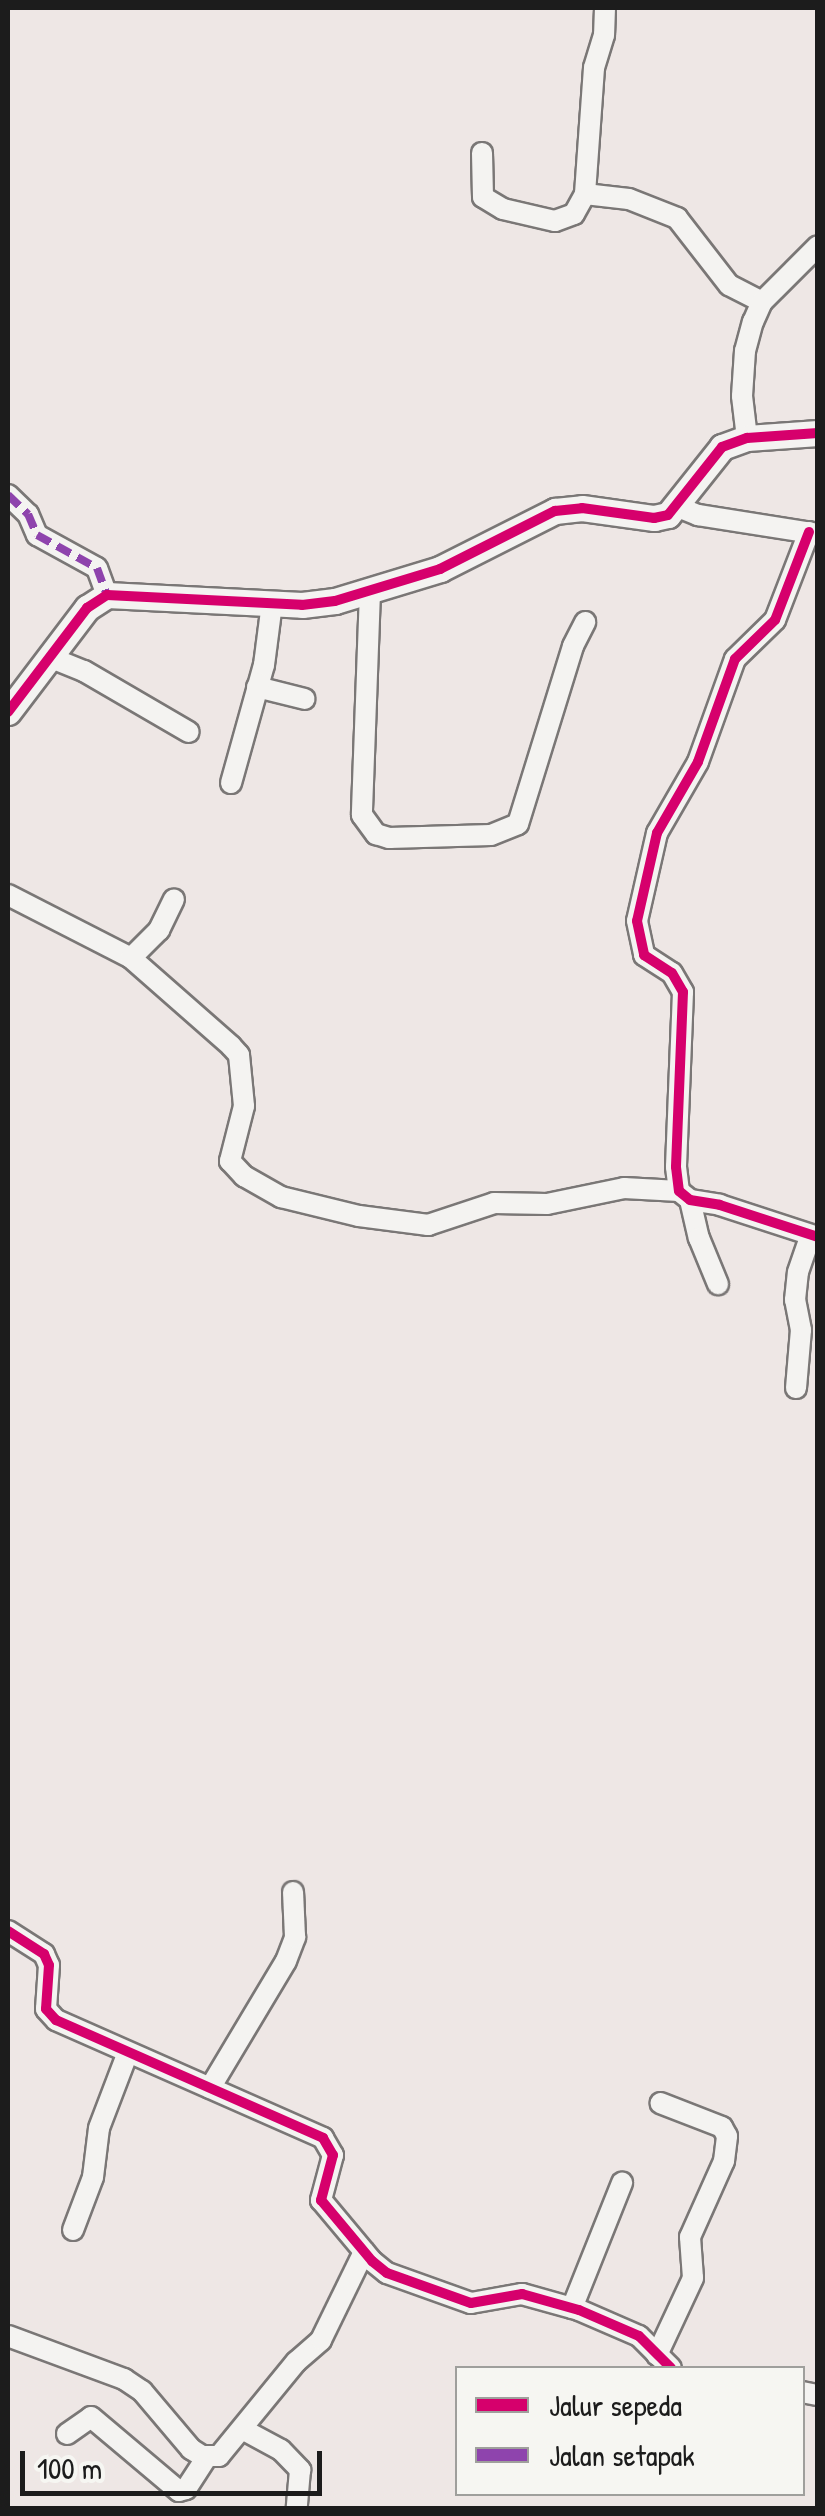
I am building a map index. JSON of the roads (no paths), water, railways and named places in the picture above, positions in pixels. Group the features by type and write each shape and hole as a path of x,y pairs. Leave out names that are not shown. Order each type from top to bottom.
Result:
{"street":[{"path":"482,153 483,198 504,209 555,221 574,214 585,194 594,68 604,35 605,8"},
{"path":"585,194 629,199 676,218 729,285 762,302"},
{"path":"747,438 742,396 744,351 762,302 818,246"},
{"path":"8,712 87,608 107,595 319,604 440,569 554,511 582,508 654,518 678,507 712,454 747,438 818,433"},
{"path":"8,495 28,514 36,535 98,568 107,595"},
{"path":"678,507 698,515 813,533 775,620 735,659 698,762 658,833 637,921 640,948 648,960 680,980 683,992 676,1167 718,1284"},
{"path":"370,592 362,815 376,834 409,838 490,835 518,824 573,646 585,622"},
{"path":"231,783 257,687 272,604"},
{"path":"49,656 84,671 189,732"},
{"path":"257,687 306,700"},
{"path":"8,894 131,958 239,1055 244,1106 230,1162 244,1176 281,1197 346,1213 428,1225 494,1204 547,1204 624,1188 685,1195 814,1237 798,1272 795,1300 801,1330 796,1388"},
{"path":"131,958 158,930 174,899"},
{"path":"210,2088 286,1961 295,1937 293,1892"},
{"path":"8,1931 44,1954 49,1964 45,1998 50,2015 323,2138 333,2155 321,2200 364,2252 397,2278 418,2280 471,2303 522,2294 572,2308 639,2336 664,2362 693,2278 688,2245 710,2182 724,2161 727,2136 722,2127 660,2104"},
{"path":"73,2230 93,2177 99,2128 128,2052"},
{"path":"572,2308 622,2183"},
{"path":"8,2336 124,2379 142,2392 191,2449 207,2457 219,2456 296,2362 321,2340 364,2252"},
{"path":"67,2434 90,2417 180,2491 196,2476 207,2457"},
{"path":"242,2429 282,2450 300,2470 298,2508"}]}
